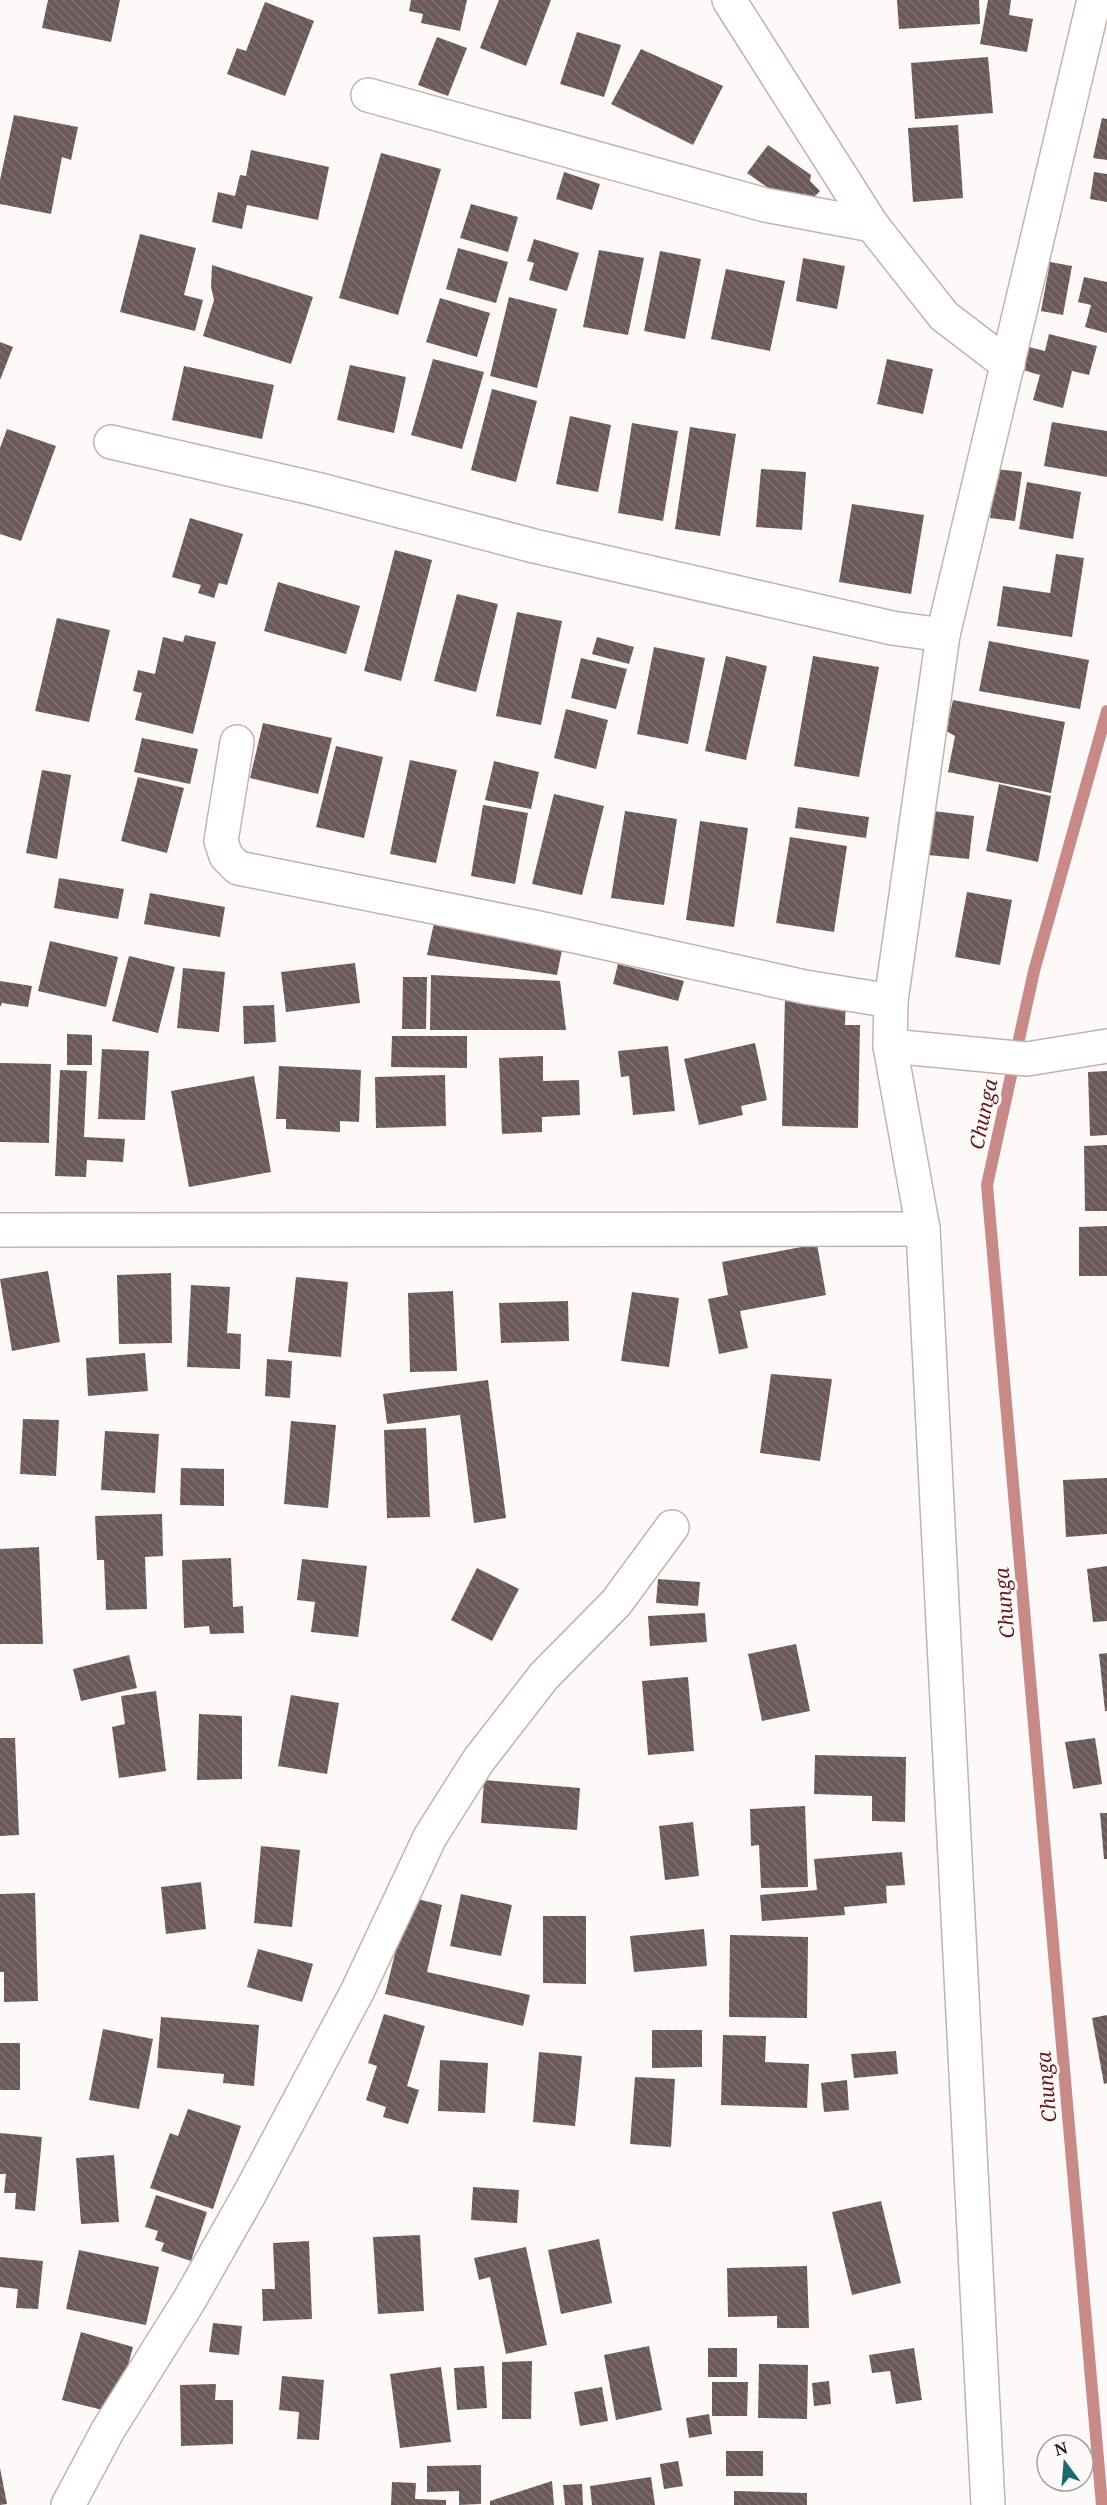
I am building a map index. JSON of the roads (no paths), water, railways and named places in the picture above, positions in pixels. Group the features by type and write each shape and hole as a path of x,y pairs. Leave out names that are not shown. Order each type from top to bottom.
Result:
{"street":[{"path":"729,0 872,225 944,316 1008,365"},
{"path":"988,2505 923,1229 890,1046 891,1001 942,635 1094,0"},
{"path":"368,95 765,205 872,225"},
{"path":"111,442 316,489 534,546 892,628 942,635"},
{"path":"237,742 221,842 226,856 238,868 534,927 805,987 891,1001"},
{"path":"890,1046 1027,1059 1107,1047"},
{"path":"0,1230 923,1229"},
{"path":"68,2505 108,2430 190,2299 249,2195 357,1992 430,1837 478,1761 544,1676 616,1603 672,1527"}],"waterway":[{"name":"Chunga","path":"1102,2505 987,1185 1034,971 1107,711"}]}
